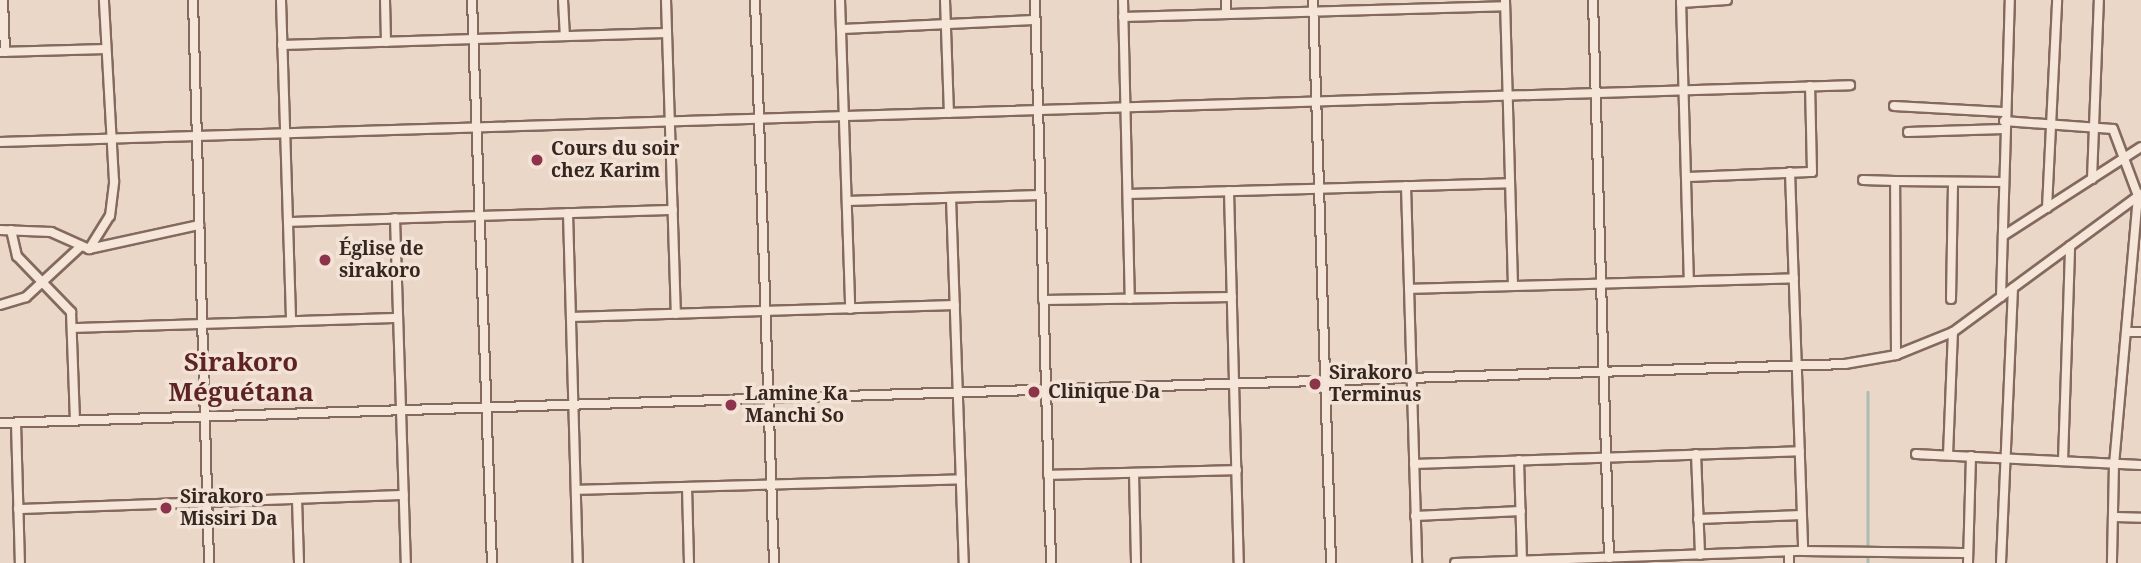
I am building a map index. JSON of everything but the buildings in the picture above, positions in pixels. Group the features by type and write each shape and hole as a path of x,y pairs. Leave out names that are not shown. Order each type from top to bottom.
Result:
{"street":[{"path":"3,0 2,52 106,49"},
{"path":"0,305 17,303 43,284 85,247 110,216 114,181 108,138 104,0"},
{"path":"193,0 209,563"},
{"path":"281,0 291,321"},
{"path":"385,0 386,42"},
{"path":"472,0 484,408 492,563"},
{"path":"563,0 565,36"},
{"path":"666,0 676,314"},
{"path":"755,0 774,563"},
{"path":"840,0 850,309"},
{"path":"945,0 949,113"},
{"path":"1035,0 1051,563"},
{"path":"1123,0 1130,299"},
{"path":"1226,0 1226,14"},
{"path":"1313,0 1331,563"},
{"path":"1593,0 1609,558"},
{"path":"1689,281 1681,2 1727,0"},
{"path":"2001,297 2004,120 2010,0"},
{"path":"2047,208 2057,0"},
{"path":"2092,179 2099,0"},
{"path":"1123,17 1505,3 1513,286"},
{"path":"841,29 1035,20"},
{"path":"282,45 667,33"},
{"path":"0,142 1850,85"},
{"path":"1686,177 1812,172 1810,86"},
{"path":"1894,106 2118,133 2124,158 2139,195 2130,332 2114,464 2116,517 2112,563"},
{"path":"1908,132 2004,120"},
{"path":"2003,236 2141,147"},
{"path":"1790,173 1803,551"},
{"path":"1863,180 2003,182"},
{"path":"1895,181 1896,355"},
{"path":"1128,194 1510,183"},
{"path":"1951,299 1954,183"},
{"path":"1406,186 1417,563"},
{"path":"1229,191 1240,563"},
{"path":"847,201 1040,195"},
{"path":"0,424 1797,366 1896,355 1953,332 2139,195"},
{"path":"951,198 964,563"},
{"path":"288,222 673,210"},
{"path":"568,213 578,563"},
{"path":"395,218 406,563"},
{"path":"0,230 62,234 85,247 199,225"},
{"path":"11,230 17,256 71,312 74,328 75,421"},
{"path":"2063,461 2070,246"},
{"path":"1409,289 1794,278"},
{"path":"2001,563 2013,288"},
{"path":"1043,300 1232,297"},
{"path":"571,317 955,305"},
{"path":"74,328 398,318"},
{"path":"1948,455 1953,332"},
{"path":"2130,332 2141,332"},
{"path":"16,423 20,563"},
{"path":"1414,464 1800,451"},
{"path":"1696,454 1700,555"},
{"path":"1916,454 2141,465"},
{"path":"1968,563 1971,456"},
{"path":"1519,460 1522,561"},
{"path":"1048,475 1237,470"},
{"path":"1134,473 1136,563"},
{"path":"576,491 961,479"},
{"path":"687,487 689,563"},
{"path":"18,509 404,495"},
{"path":"297,499 299,563"},
{"path":"1415,516 1521,511"},
{"path":"1698,519 1802,516"},
{"path":"2116,517 2141,518"},
{"path":"1455,563 1609,558 1680,559 1700,555 1734,558 1803,551 1874,554 1968,553"},
{"path":"1789,552 1789,563"}],"waterway":[{"path":"1868,392 1868,563"}],"place":[{"name":"Cours du soir chez Karim","path":"537,160"},
{"name":"Église de sirakoro","path":"325,260"},
{"name":"Sirakoro Terminus","path":"1315,384"},
{"name":"Clinique Da","path":"1034,392"},
{"name":"Lamine Ka Manchi So","path":"731,405"},
{"name":"Sirakoro Missiri Da","path":"166,508"}],"district":[{"name":"Sirakoro Méguétana","path":"241,377"}]}
